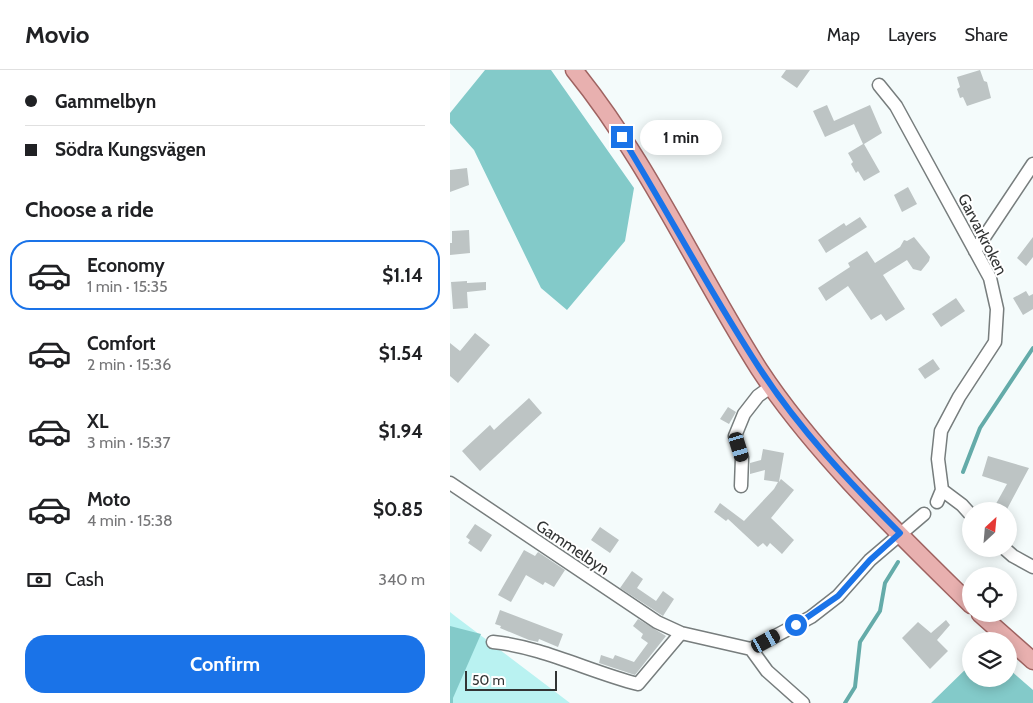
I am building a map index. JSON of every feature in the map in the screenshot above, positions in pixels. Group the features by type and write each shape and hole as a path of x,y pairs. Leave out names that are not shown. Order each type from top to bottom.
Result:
{"main road":[{"path":"574,70 592,92 622,137 734,326 772,386 826,454 962,596"},
{"path":"989,622 1033,661"}],"street":[{"name":"Garvarkroken","path":"879,85 896,106 990,278 997,308 995,342 959,397 941,431 938,459 939,496 962,505"},
{"path":"975,251 1033,164"},
{"path":"741,486 742,458 735,436 744,414 758,396 772,386"},
{"name":"Gammelbyn","path":"450,484 657,622 681,633 751,649"},
{"path":"803,703 767,671 751,649 811,616 838,596 870,560 924,514"},
{"path":"1017,558 1033,567"},
{"path":"493,642 506,643 538,652 638,684 681,633"}],"shaded area":[{"path":"485,70 551,70 634,188 625,241 567,310 541,288 474,150 450,123 450,113"},
{"path":"450,612 455,616 570,703 450,703"},
{"path":"450,626 481,634 453,698 453,703 450,703"},
{"path":"962,673 962,687 1017,687 1017,676 1033,690 1033,703 931,703"}],"building":[{"path":"786,70 810,70 797,88 781,77"},
{"path":"980,70 984,81 987,82 991,98 967,106 963,97 960,98 957,89 960,87 957,77"},
{"path":"827,105 834,121 870,105 882,133 864,144 880,172 864,181 851,164 853,162 848,153 863,144 854,124 825,137 813,111"},
{"path":"467,168 469,185 450,192 450,170"},
{"path":"908,187 917,204 902,212 894,195"},
{"path":"860,217 867,227 826,253 818,240 844,223 846,226"},
{"path":"469,230 470,253 450,255 452,231"},
{"path":"914,237 930,257 921,271 913,269 907,260 883,275 905,309 886,321 881,314 871,320 848,286 826,301 818,288 850,267 848,263 867,251 875,263 900,247 904,240 907,241"},
{"path":"1033,237 1033,257 1026,266 1017,258"},
{"path":"467,281 467,283 486,282 486,290 467,292 468,308 453,309 451,282"},
{"path":"1026,291 1029,296 1033,294 1033,309 1023,315 1013,298"},
{"path":"956,298 965,311 941,327 932,314"},
{"path":"475,333 490,345 458,383 450,376 450,343 460,351"},
{"path":"933,359 940,369 925,379 918,369"},
{"path":"529,398 542,413 480,471 462,451 490,425 494,430"},
{"path":"728,407 736,412 729,424 720,419"},
{"path":"763,449 784,453 779,482 781,479 794,490 771,518 794,540 782,554 770,543 767,547 763,543 758,547 728,519 726,521 714,512 720,503 744,521 774,489 778,482 764,480 765,470 750,474 750,463 761,460"},
{"path":"988,456 1029,468 1011,502 997,502 1007,484 982,476"},
{"path":"475,524 492,535 481,552 468,543 470,540 466,537"},
{"path":"600,527 619,540 610,553 591,540"},
{"path":"524,550 535,556 538,552 565,570 554,587 545,582 543,585 526,575 511,602 498,595"},
{"path":"632,571 643,579 637,588 656,601 663,591 674,599 663,616 620,588"},
{"path":"500,610 563,634 558,647 539,639 538,642 529,640 500,628 501,626 495,624"},
{"path":"638,619 666,636 635,675 599,663 601,655 613,659 615,655 634,662 648,643 641,638 643,634 633,626"},
{"path":"946,620 950,625 937,640 948,651 930,669 902,638 918,622 931,633"}],"waterway":[{"path":"963,472 980,428 1033,348"},
{"path":"845,703 855,687 860,642 880,611 885,583 898,562"}],"route":[{"path":"622,137 760,370 826,454 900,533 870,560 838,596 796,625"}]}
